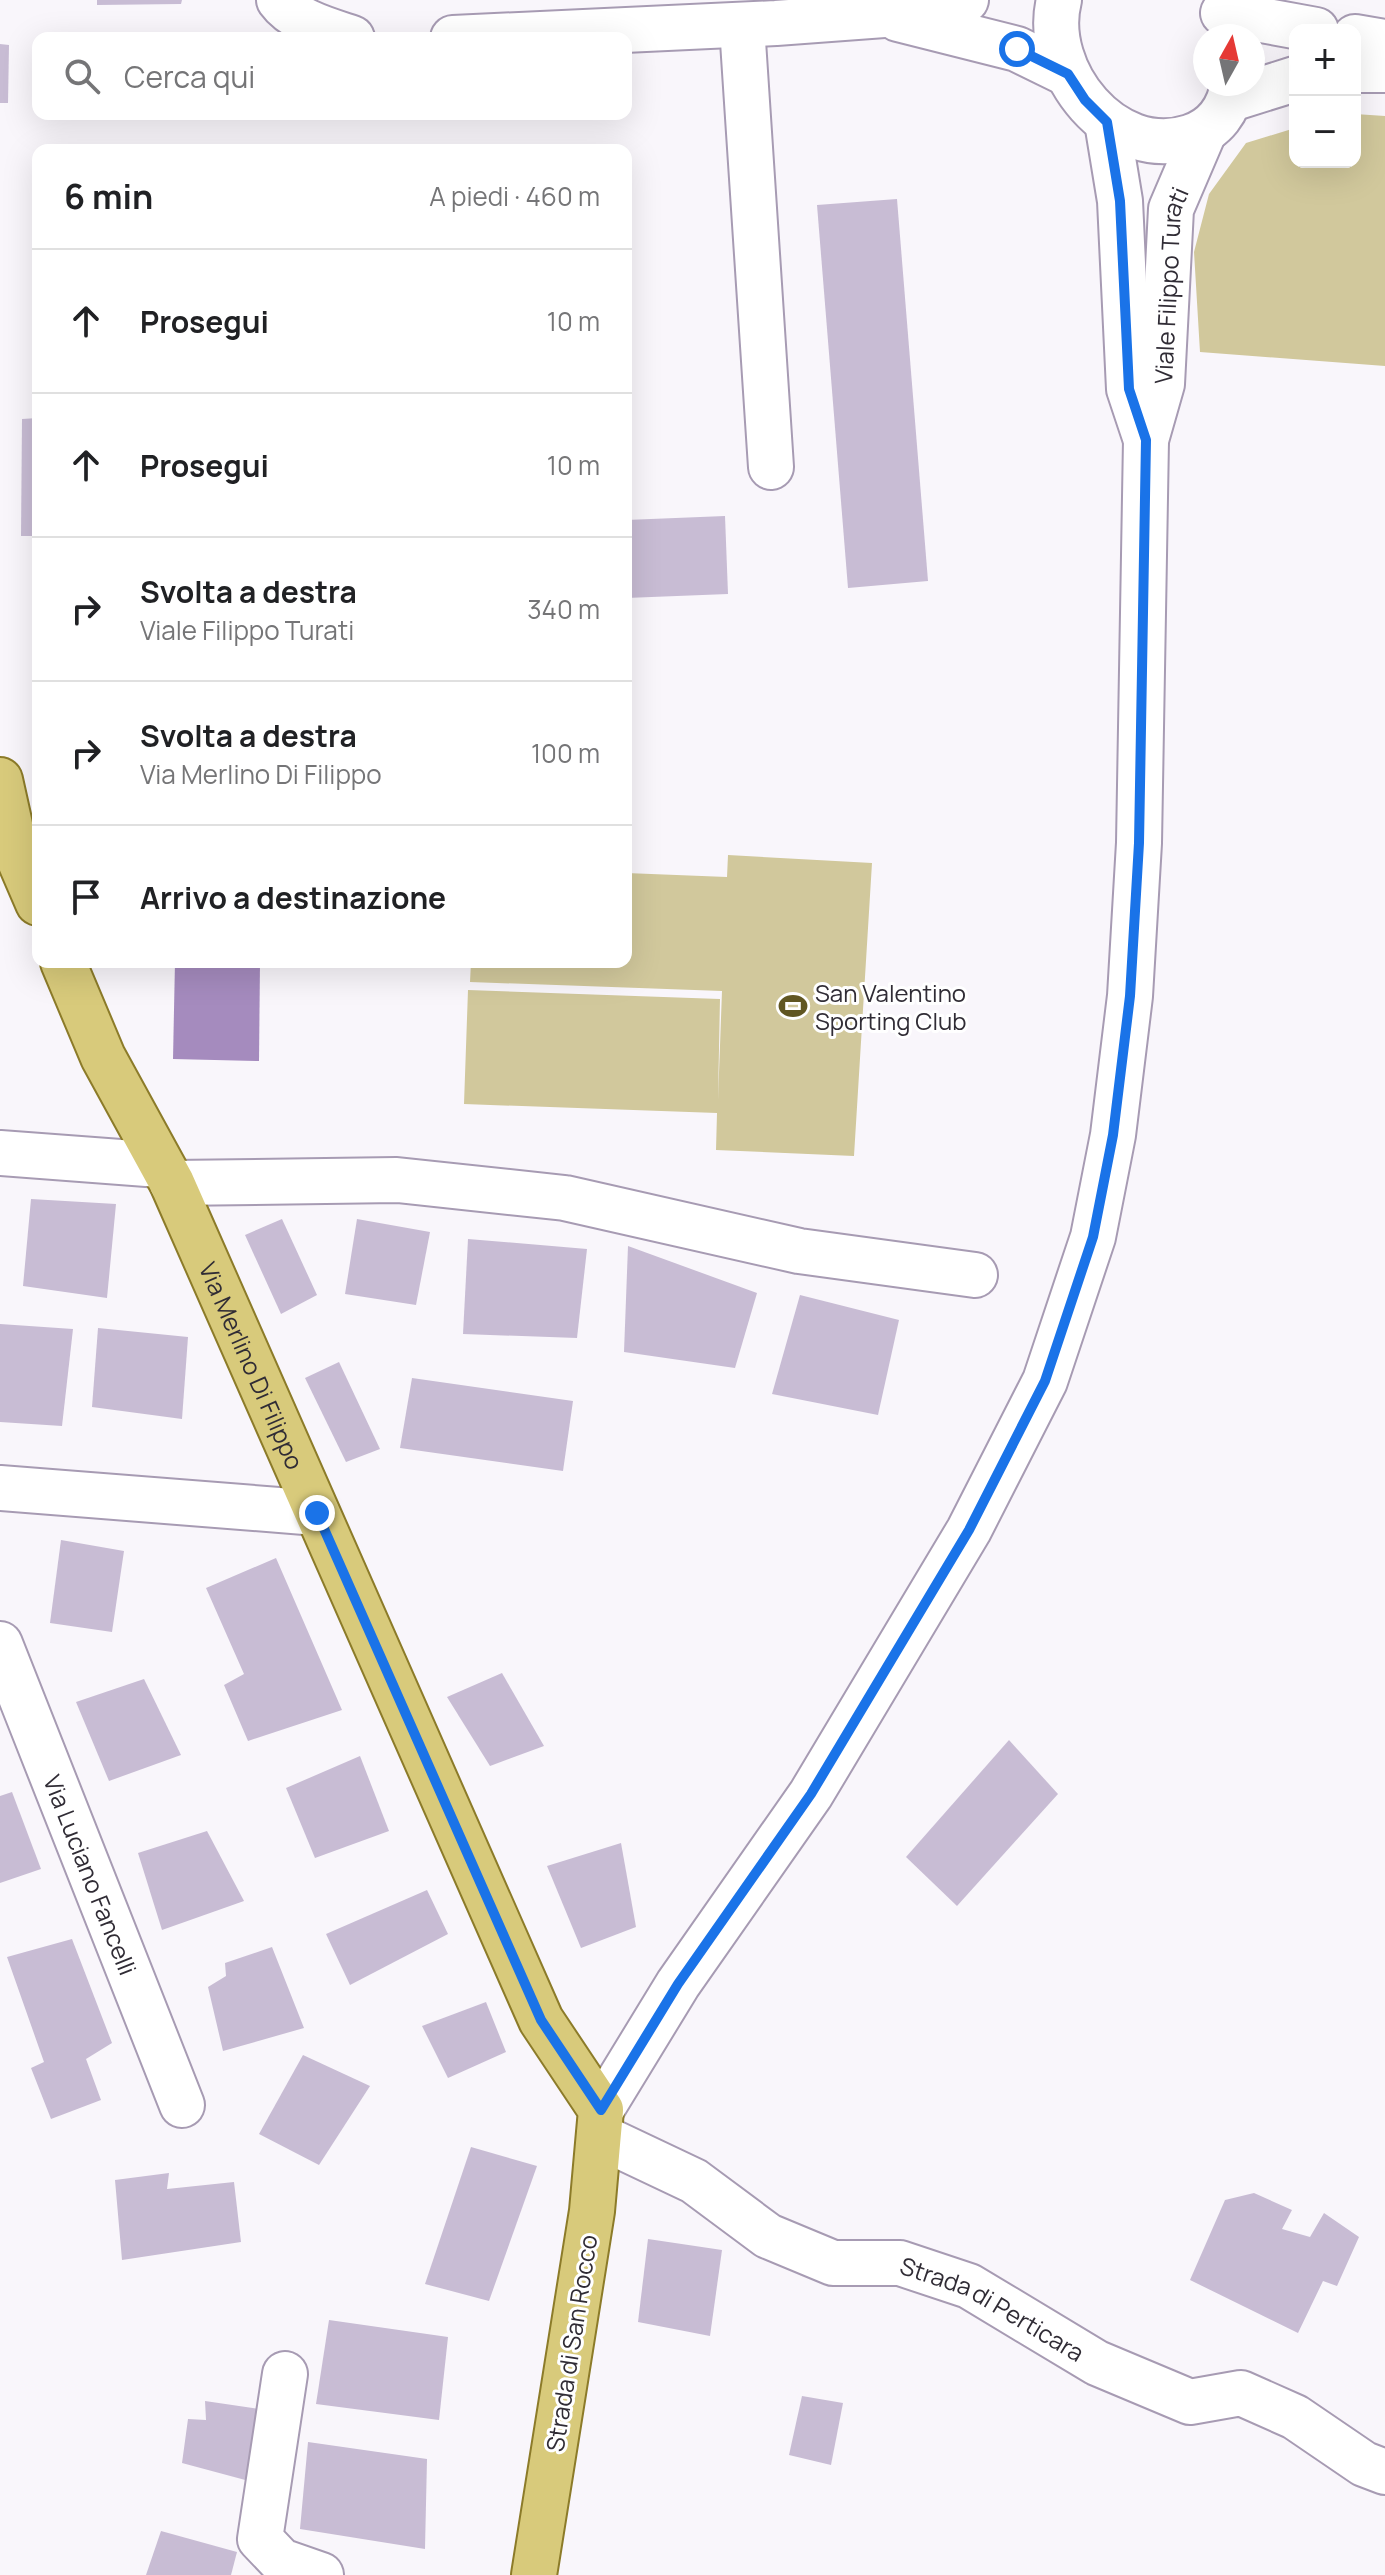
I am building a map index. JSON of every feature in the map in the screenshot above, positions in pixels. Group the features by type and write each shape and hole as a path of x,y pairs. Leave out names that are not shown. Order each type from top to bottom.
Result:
{"main road":[{"path":"0,780 16,852 32,889"},
{"name":"Via Merlino Di Filippo","path":"66,968 103,1057 166,1174 541,2020 600,2123"},
{"name":"Strada di San Rocco","path":"534,2575 592,2211 600,2123"}],"street":[{"path":"279,0 283,6 315,25 335,32"},
{"path":"538,32 764,16 884,15 966,0"},
{"path":"1059,0 1055,15 1057,47 1068,74 1085,100 1107,122 1133,137 1156,142 1180,140 1223,105 1289,81"},
{"path":"884,15 1017,49 1068,74"},
{"path":"764,16 771,467"},
{"path":"1222,16 1289,26"},
{"path":"1361,38 1385,42"},
{"path":"1361,70 1385,70"},
{"name":"Viale Filippo Turati","path":"600,2123 678,1984 811,1794 969,1530 1045,1381 1093,1237 1113,1135 1130,996 1139,843 1146,440 1162,384 1171,209 1223,105"},
{"name":"Viale Filippo Turati","path":"1107,122 1120,201 1129,389 1146,440"},
{"path":"0,1153 166,1174 397,1180 565,1198 799,1251 975,1275"},
{"path":"0,1488 317,1513"},
{"name":"Via Luciano Fancelli","path":"0,1644 182,2105"},
{"name":"Strada di Perticara","path":"600,2123 694,2181 768,2236 833,2263 900,2263 969,2286 1097,2363 1190,2402 1241,2393 1295,2417 1364,2464 1385,2472"},
{"path":"285,2374 260,2539 281,2561 321,2575"}],"shaded area":[{"path":"1361,114 1385,116 1385,366 1200,352 1194,252 1209,194 1246,143 1289,130 1289,168 1361,168"},
{"path":"728,855 872,863 854,1156 716,1150 717,1113 464,1104 468,990 720,999 718,1100 722,991 470,982 471,968 632,968 632,873 727,877"},
{"path":"175,968 260,968 259,1061 173,1059"}],"building":[{"path":"97,0 182,0 181,4 97,5"},
{"path":"0,44 9,45 8,103 0,103"},
{"path":"897,199 928,581 848,588 817,205"},
{"path":"32,418 32,536 21,536 22,419"},
{"path":"725,516 728,594 632,598 632,520"},
{"path":"31,1199 116,1204 107,1298 23,1286"},
{"path":"282,1219 317,1295 281,1314 245,1235"},
{"path":"357,1219 430,1232 416,1305 345,1294"},
{"path":"468,1239 587,1249 577,1338 463,1334"},
{"path":"628,1246 757,1293 735,1368 624,1352"},
{"path":"800,1295 899,1320 878,1415 772,1394"},
{"path":"0,1324 73,1329 62,1426 0,1422"},
{"path":"98,1328 188,1337 182,1419 92,1407"},
{"path":"339,1362 380,1449 346,1462 305,1378"},
{"path":"412,1378 573,1401 563,1471 400,1448"},
{"path":"61,1540 124,1551 112,1632 50,1623"},
{"path":"276,1558 342,1710 248,1741 224,1685 244,1674 206,1588"},
{"path":"502,1673 544,1746 490,1766 447,1697"},
{"path":"144,1679 181,1755 109,1781 76,1702"},
{"path":"1009,1740 1058,1794 957,1906 906,1857"},
{"path":"360,1756 389,1831 315,1858 286,1788"},
{"path":"12,1792 41,1869 0,1883 0,1796"},
{"path":"207,1831 244,1901 162,1930 138,1853"},
{"path":"621,1843 636,1927 581,1948 547,1866"},
{"path":"427,1890 448,1934 350,1985 326,1934"},
{"path":"72,1939 112,2043 86,2059 101,2100 51,2119 31,2068 44,2062 7,1957"},
{"path":"272,1947 304,2028 223,2051 208,1987 226,1976 225,1963"},
{"path":"486,2002 506,2052 448,2078 422,2026"},
{"path":"303,2055 370,2086 319,2165 259,2134"},
{"path":"471,2147 537,2166 489,2301 425,2284"},
{"path":"169,2173 167,2189 234,2182 241,2242 122,2260 115,2180"},
{"path":"1254,2193 1292,2210 1282,2229 1310,2237 1324,2213 1359,2237 1337,2286 1323,2281 1298,2333 1190,2280 1225,2200"},
{"path":"648,2239 722,2250 710,2336 638,2322"},
{"path":"329,2320 448,2337 439,2420 316,2404"},
{"path":"802,2396 843,2403 831,2465 789,2455"},
{"path":"205,2401 259,2409 249,2481 182,2463 188,2419 206,2420"},
{"path":"308,2442 427,2459 425,2549 300,2529"},
{"path":"161,2531 237,2552 231,2575 146,2575"}],"place":[{"name":"San Valentino Sporting Club","path":"793,1006"}],"route":[{"path":"317,1513 541,2020 601,2110 678,1984 811,1794 969,1530 1045,1381 1093,1237 1113,1135 1130,996 1139,843 1146,440 1129,389 1120,201 1107,122 1085,100 1068,74 1017,49"}]}
